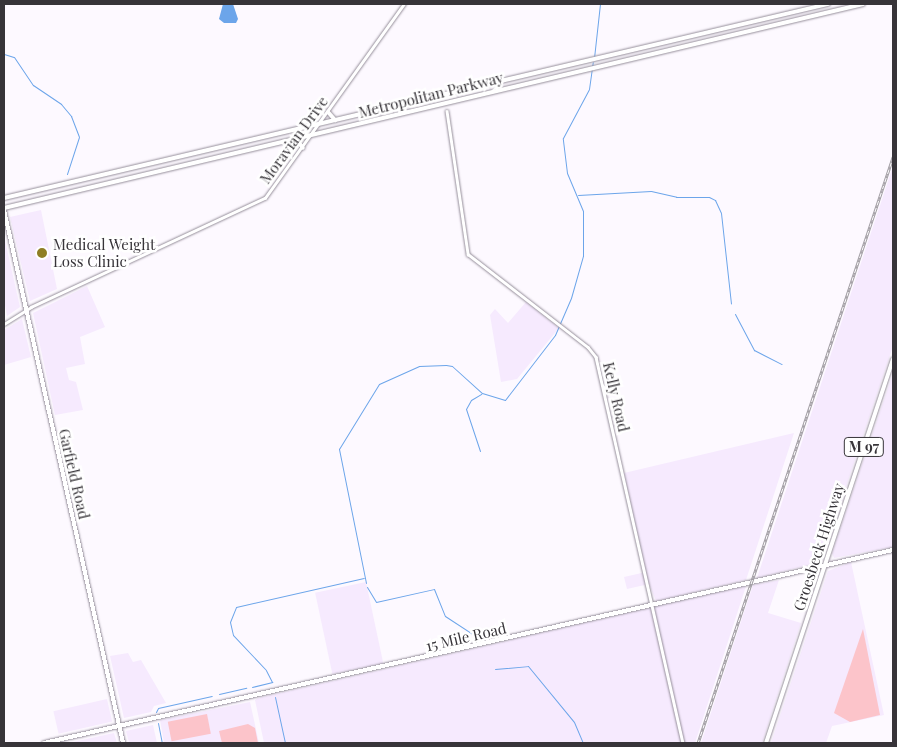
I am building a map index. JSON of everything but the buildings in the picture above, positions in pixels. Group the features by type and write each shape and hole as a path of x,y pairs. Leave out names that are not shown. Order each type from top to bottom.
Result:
{"main road":[{"name":"Metropolitan Parkway","path":"4,198 828,4"},
{"name":"Metropolitan Parkway","path":"4,209 863,4"},
{"path":"665,42 665,51"},
{"path":"371,121 372,111"},
{"path":"328,112 335,120"},
{"path":"258,148 260,138"},
{"path":"296,139 303,148"},
{"path":"70,192 71,182"},
{"path":"58,195 59,185"},
{"name":"Garfield Road","path":"4,209 123,743"},
{"name":"Groesbeck Highway","path":"766,743 893,358"},
{"name":"15 Mile Road","path":"44,743 893,550"}],"street":[{"name":"Moravian Drive","path":"4,324 26,310 258,202 272,190 303,148 404,4"},
{"name":"Kelly Road","path":"446,112 468,254 588,347 598,363 683,743"}],"shaded area":[{"path":"893,166 893,346 821,562 757,578"},
{"path":"41,210 57,289 30,301 10,217"},
{"path":"4,236 20,307 7,316 4,300"},
{"path":"87,286 105,327 80,337 85,364 66,368 69,380 76,382 83,410 55,415 33,313"},
{"path":"526,302 559,328 517,379 501,382 490,315 495,309 508,323"},
{"path":"22,319 31,357 4,365 4,330"},
{"path":"893,373 893,547 834,558 832,553"},
{"path":"794,433 746,580 656,601 649,584 627,589 624,577 646,572 624,473"},
{"path":"851,562 884,715 832,726 826,743 771,743 828,571"},
{"path":"779,580 768,613 801,623 762,743 701,743 753,585"},
{"path":"366,582 383,663 332,674 315,593"},
{"path":"746,586 695,743 264,743 255,700 258,698"},
{"path":"863,629 880,715 850,722 834,713"},
{"path":"128,653 133,662 141,660 166,703 154,706 151,712 124,718 110,656"},
{"path":"107,699 112,721 59,734 53,711"},
{"path":"250,702 259,743 164,743 160,720"},
{"path":"207,714 211,734 172,741 168,722"},
{"path":"248,724 255,728 258,743 222,743 219,731"},
{"path":"153,725 157,743 129,743 126,731"},
{"path":"114,733 117,743 69,743 100,736"}],"water":[{"path":"223,4 233,4 238,19 236,23 224,23 219,19"}],"waterway":[{"path":"594,58 600,4"},
{"path":"4,54 14,57 33,85 61,104 71,116 79,137 67,174"},
{"path":"366,583 339,449 379,384 419,366 446,365 452,366 482,393 505,400 555,335 571,298 583,256 583,211 567,173 563,138 589,89 593,62"},
{"path":"578,195 651,191 676,197 709,197 715,200 721,213 731,303"},
{"path":"735,314 754,350 782,364"},
{"path":"480,451 466,409 471,400 481,394"},
{"path":"252,687 272,682 266,670 233,635 230,622 236,607 364,578"},
{"path":"367,587 376,602 434,589 445,616 483,641"},
{"path":"495,669 528,666 574,722 583,743"},
{"path":"219,694 246,688"},
{"path":"156,712 158,708 212,696"},
{"path":"275,697 285,743"},
{"path":"158,723 162,743"}],"railway":[{"path":"698,743 893,157"}],"place":[{"name":"Medical Weight Loss Clinic","path":"42,253"}]}
